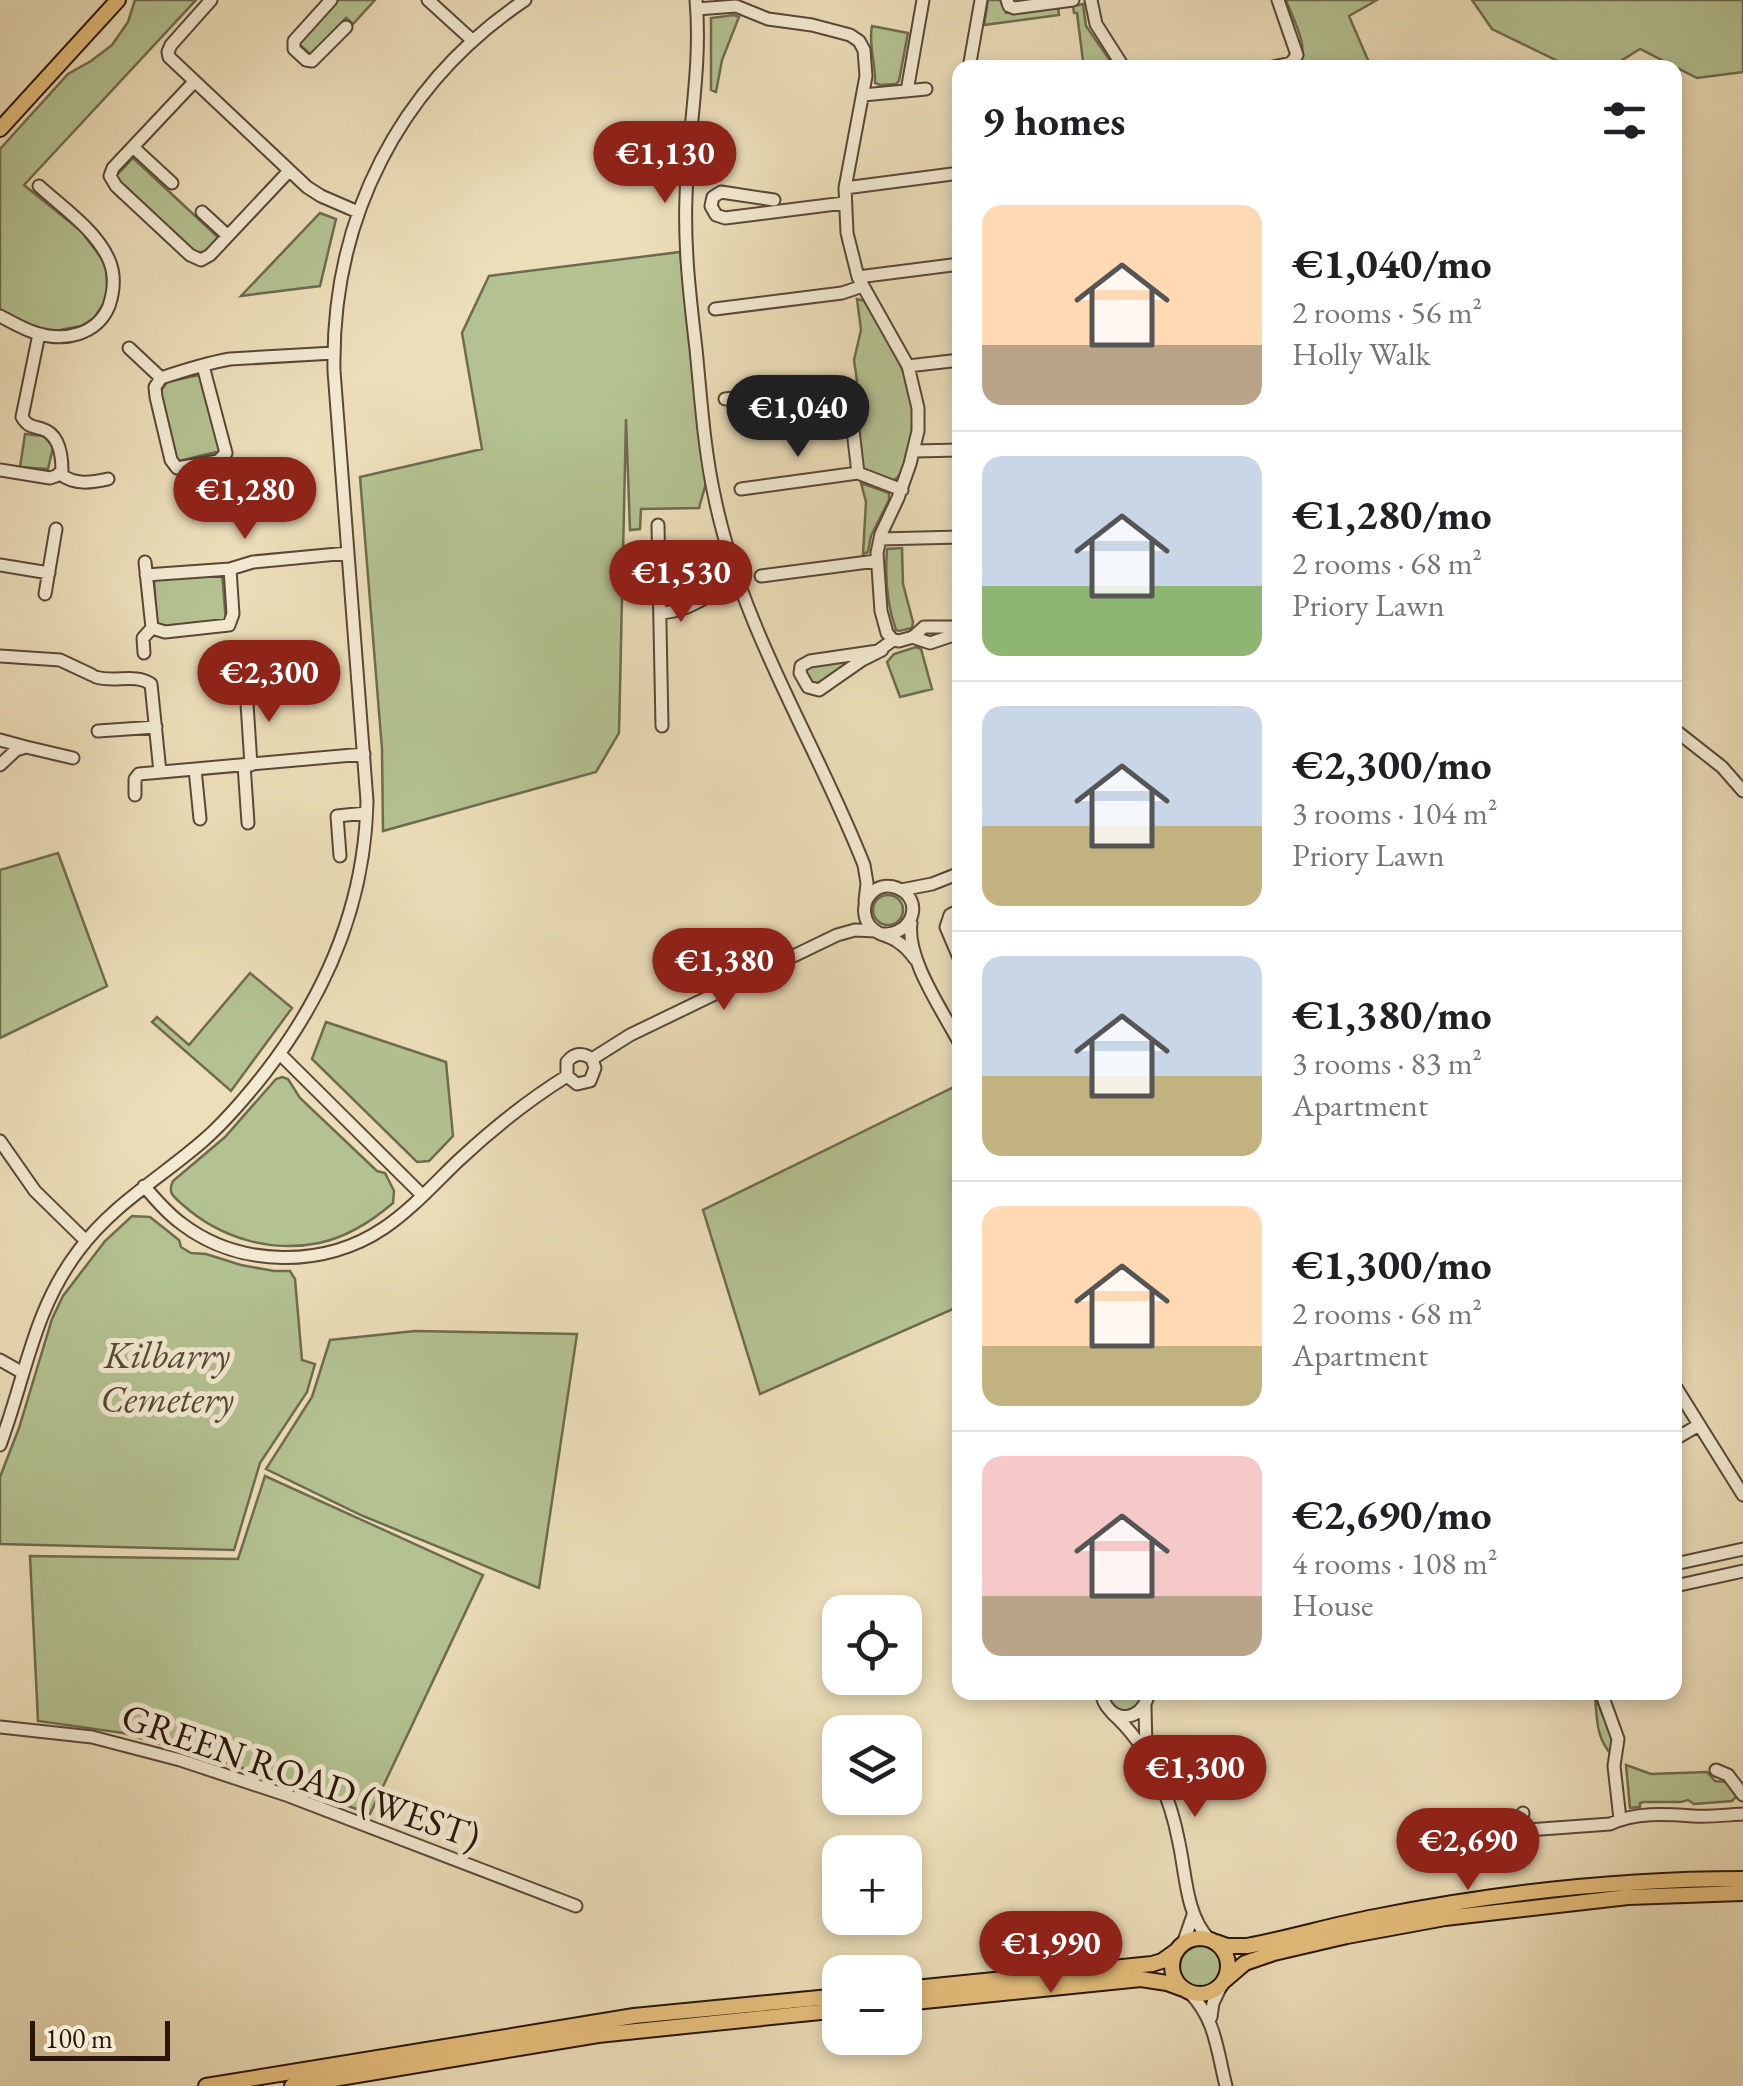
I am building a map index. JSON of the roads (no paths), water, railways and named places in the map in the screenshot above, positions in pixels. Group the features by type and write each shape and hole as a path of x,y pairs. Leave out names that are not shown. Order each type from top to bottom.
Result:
{"main road":[{"path":"0,129 118,0"},
{"path":"922,1987 1152,1964 1195,1938 1227,1946 1247,1946 1376,1916 1514,1894 1743,1879"},
{"path":"922,2002 1141,1980 1166,1983 1188,1992 1210,1993 1245,1963 1347,1936 1445,1918 1628,1897 1743,1893"},
{"path":"1212,1941 1228,1959 1223,1983"},
{"path":"1179,1948 1172,1960 1173,1975 1188,1992"},
{"path":"206,2086 634,2016 822,1998"},
{"path":"292,2086 598,2035 822,2012"}],"street":[{"path":"211,0 175,39 168,50 171,60 316,193 358,212"},
{"path":"331,0 294,40 293,47 312,61 346,27"},
{"path":"428,0 472,40"},
{"path":"0,1446 47,1300 62,1275 111,1214 224,1122 280,1054 314,1001 341,944 361,866 366,813 334,353 342,268 358,212 404,119 472,40 525,0"},
{"path":"907,90 923,0"},
{"path":"970,60 980,0"},
{"path":"1008,0 1009,6 1016,8 1073,0"},
{"path":"1091,0 1096,24 1118,60"},
{"path":"1278,0 1297,55 1294,60"},
{"path":"916,959 903,945 867,922 864,905 868,883 862,858 768,654 738,581 720,520 709,470 686,256 686,198 697,76 697,5 736,6 768,19 822,27 854,37 862,45 866,62 863,95 845,188 848,243 861,281 908,366 918,408 914,451 880,539 876,561 881,611 887,632 897,642 912,638 924,627 952,629"},
{"path":"194,82 111,170 112,181 178,244 195,259 210,255 289,170"},
{"path":"863,95 926,88"},
{"path":"132,147 172,183"},
{"path":"845,188 952,174"},
{"path":"0,316 39,334 82,333 95,326 112,296 113,274 108,258 92,236 39,186"},
{"path":"774,200 724,192 715,195 711,204 716,215 724,218 844,203"},
{"path":"202,212 228,236"},
{"path":"716,309 842,293 861,281 952,265"},
{"path":"39,334 22,418 29,426 55,437 62,464 60,474"},
{"path":"129,348 160,378"},
{"path":"202,366 226,450 224,458 214,462 180,468 172,464 156,392 160,378 202,366 230,359 334,353"},
{"path":"908,366 952,361"},
{"path":"724,399 842,386 849,396 858,473"},
{"path":"914,451 952,450"},
{"path":"0,470 50,478 60,474"},
{"path":"740,489 858,473 902,490"},
{"path":"60,474 86,483 108,479"},
{"path":"658,526 662,726"},
{"path":"45,594 56,529"},
{"path":"880,539 952,537"},
{"path":"144,654 143,638 152,628 146,569 230,568 348,553"},
{"path":"762,576 876,561"},
{"path":"0,565 48,573"},
{"path":"152,628 165,632 230,625 230,568"},
{"path":"660,614 692,607 738,581"},
{"path":"882,650 810,661 801,666 800,673 808,687 819,690 882,650 892,640"},
{"path":"0,656 60,660 107,680 150,682 160,772"},
{"path":"246,688 248,823"},
{"path":"98,731 156,727"},
{"path":"1682,736 1722,767 1743,791"},
{"path":"0,740 72,758"},
{"path":"0,765 16,750 26,747"},
{"path":"135,795 136,775 364,754"},
{"path":"195,770 200,819"},
{"path":"340,856 338,816 366,813"},
{"path":"862,858 876,876 910,900 910,940 916,959 952,1029"},
{"path":"838,935 850,926 874,890 932,884 952,876"},
{"path":"592,1059 630,1035 838,935 854,930 898,932 905,928 912,910 932,884"},
{"path":"952,916 946,927 952,941"},
{"path":"280,1054 422,1195"},
{"path":"584,1054 592,1059 595,1073 590,1081 577,1084 567,1076 567,1062 574,1055 584,1054"},
{"path":"144,1186 182,1225 210,1241 248,1254 277,1258 313,1256 349,1246 389,1225 506,1119 567,1076"},
{"path":"0,1142 43,1201 86,1241"},
{"path":"0,1360 23,1373"},
{"path":"1682,1397 1743,1495"},
{"path":"1682,1435 1699,1424"},
{"path":"1682,1562 1743,1549"},
{"path":"1682,1584 1743,1571"},
{"path":"1103,1700 1148,1758 1172,1814 1193,1914 1212,1941"},
{"path":"1112,1713 1126,1717 1140,1712 1146,1700"},
{"path":"1148,1700 1144,1740 1148,1758"},
{"path":"1604,1700 1618,1739 1614,1766 1620,1819"},
{"name":"GREEN ROAD (WEST)","path":"0,1727 92,1737 195,1764 576,1906"},
{"path":"1716,1770 1728,1775 1743,1795"},
{"path":"1519,1831 1523,1812"},
{"path":"1502,1832 1610,1824 1648,1814 1743,1814"},
{"path":"1179,1948 1193,1914"},
{"path":"1212,2026 1212,2003 1223,1983"},
{"path":"1188,1992 1206,2011 1226,2086"}],"park label":[{"name":"Kilbarry Cemetery","path":"167,1377"}]}
